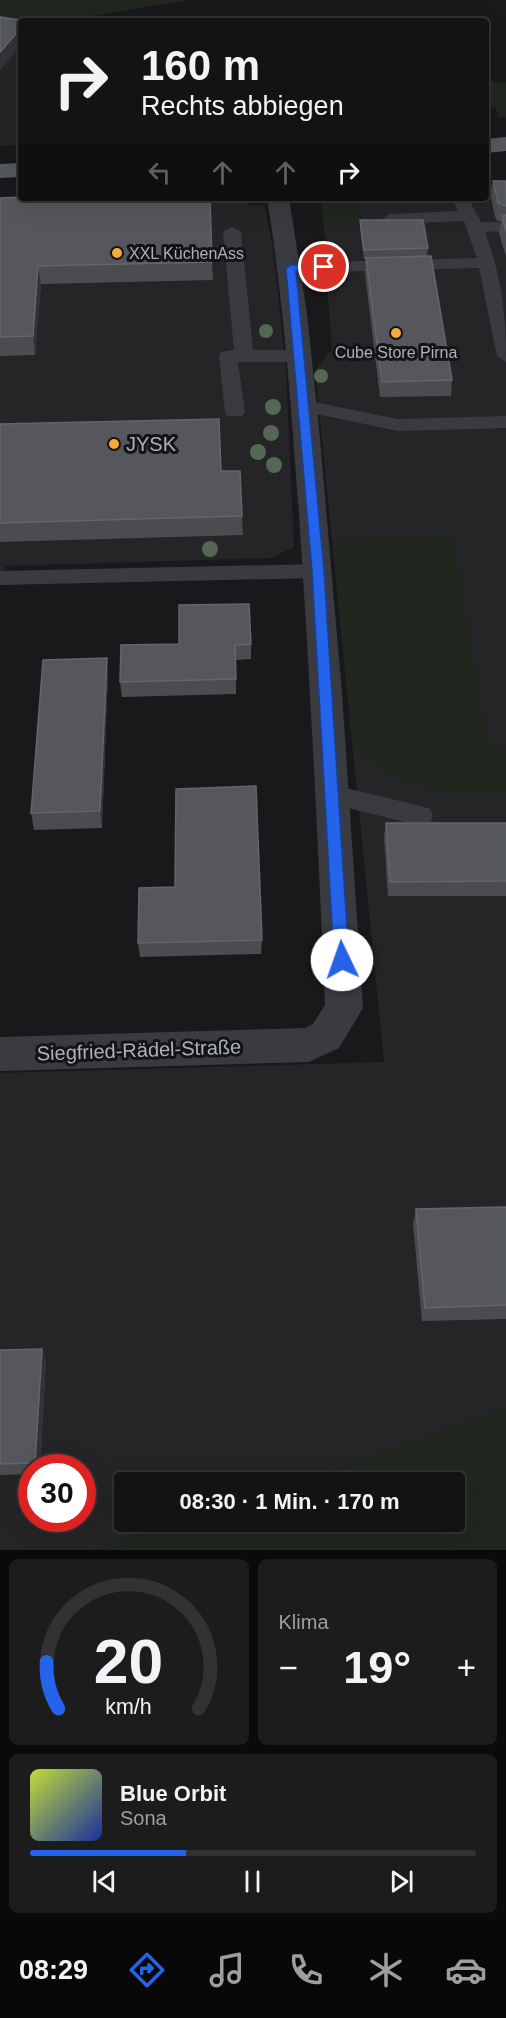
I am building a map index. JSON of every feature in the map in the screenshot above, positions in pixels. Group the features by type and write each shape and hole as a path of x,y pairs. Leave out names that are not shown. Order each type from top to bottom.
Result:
{"main road":[{"path":"489,146 506,144"},
{"path":"0,171 18,170"}],"street":[{"name":"Siegfried-Rädel-Straße","path":"0,1054 309,1045 326,1036 344,1008 318,571 291,268 279,201"}],"lane":[{"path":"489,191 506,190"},
{"path":"461,201 487,262 502,312 506,356"},
{"path":"390,219 471,221 498,227"},
{"path":"232,232 244,356"},
{"path":"291,268 487,262"},
{"path":"235,412 228,356 300,356"},
{"path":"304,406 398,425 506,422"},
{"path":"0,578 318,571"},
{"path":"333,795 421,816"}],"shaded area":[{"path":"0,0 189,0 79,18 18,18 18,22 0,31"},
{"path":"0,31 18,34 18,145 0,146"},
{"path":"489,80 506,83 506,117 498,117 496,108 489,107"},
{"path":"506,183 506,1410 325,1472 114,1472 114,1532 148,1532 95,1550 0,1550 0,1073 384,1062 315,370 332,349 327,284 332,277 323,223 361,222 358,201 489,201 489,184"},
{"path":"0,198 18,198 18,201 245,201 250,205 264,205 273,248 286,370 294,547 271,558 6,566 0,588"},
{"path":"322,201 358,201 361,222 323,223"},
{"path":"453,536 488,745 506,748 506,793 444,793 385,772 354,748 333,539"},
{"path":"506,1410 506,1550 95,1550 148,1532 465,1532 465,1472 325,1472"}],"building":[{"path":"0,17 18,20 18,31 0,52"},
{"path":"493,181 506,181 506,206 498,203"},
{"path":"18,197 18,201 210,201 212,262 38,266 33,336 0,337 0,198"},
{"path":"506,215 506,232 502,216"},
{"path":"360,220 423,220 428,248 364,250"},
{"path":"431,256 452,380 382,382 366,258"},
{"path":"219,419 221,471 240,471 242,516 0,523 0,424"},
{"path":"249,604 251,644 235,645 236,679 120,682 121,645 179,644 179,605"},
{"path":"107,658 100,811 31,813 43,660"},
{"path":"256,786 262,940 138,943 139,888 175,887 176,789"},
{"path":"386,823 506,823 506,881 390,882"},
{"path":"506,1207 506,1305 425,1308 416,1209"},
{"path":"42,1349 36,1454 18,1454 18,1463 0,1464 0,1350"}],"place":[{"name":"XXL KüchenAss","path":"117,253"},
{"name":"Cube Store Pirna","path":"396,333"},
{"name":"JYSK","path":"114,444"}],"route":[{"path":"324,267 291,268 318,571 342,960"}]}
